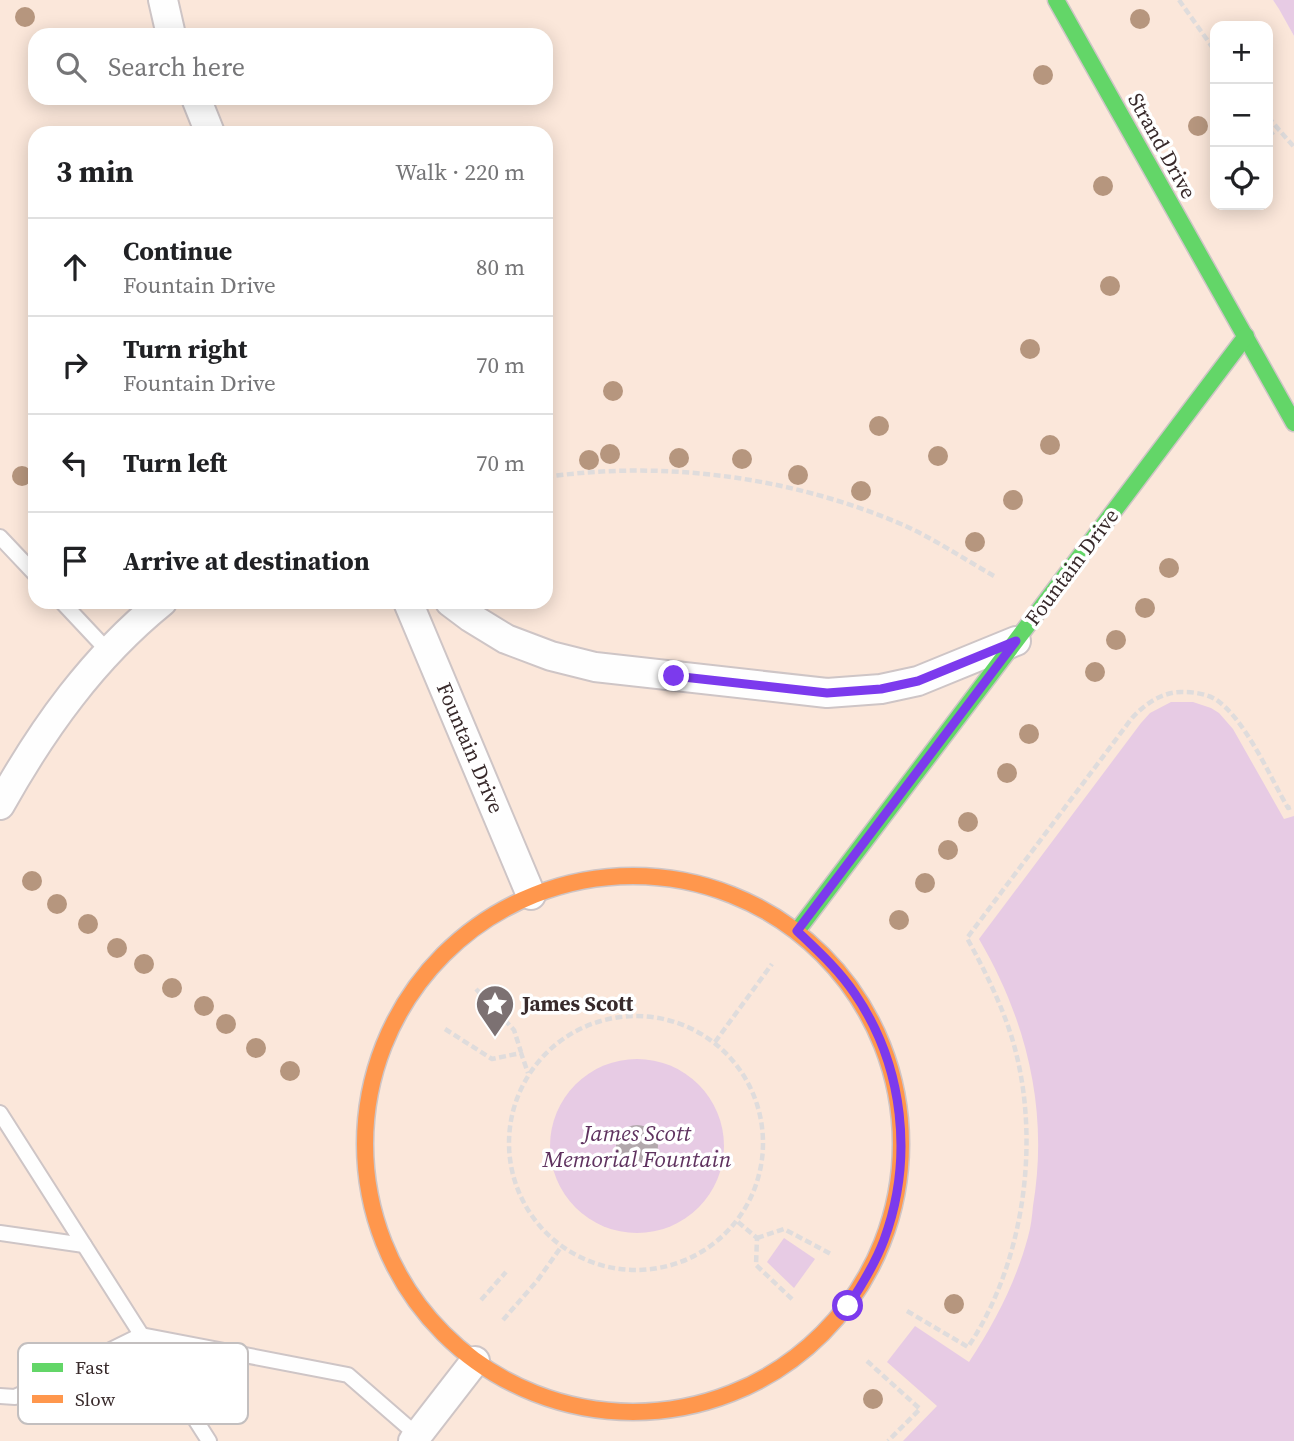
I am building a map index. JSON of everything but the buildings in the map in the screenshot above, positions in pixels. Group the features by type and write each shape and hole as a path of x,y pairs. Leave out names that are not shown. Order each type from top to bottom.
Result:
{"street":[{"path":"163,0 169,28"},
{"name":"Strand Drive","path":"1056,0 1294,423"},
{"path":"199,105 207,126"},
{"name":"Fountain Drive","path":"797,931 1245,336"},
{"path":"0,805 54,716 108,651 153,609"},
{"name":"Fountain Drive","path":"411,609 531,895"},
{"path":"459,609 506,639 551,656 596,667 827,693 881,689 918,681 1016,641"},
{"path":"598,877 668,877 703,884 768,911 797,931 828,960 855,994 877,1032 892,1072 900,1114 901,1157 896,1200 884,1241 865,1280 848,1306 828,1330 796,1359 760,1382 720,1399 678,1409 635,1413 592,1410 550,1400 510,1383 475,1361 443,1334 421,1309 402,1281 376,1221 368,1189 365,1156 369,1091 390,1028 425,973 473,928 500,910 531,895 598,877"},
{"path":"415,1438 475,1361"}],"lane":[{"path":"0,537 28,567"},
{"path":"69,609 108,651"},
{"path":"0,1113 146,1343"},
{"path":"0,1233 84,1245"},
{"path":"125,1343 141,1335 182,1343"},
{"path":"248,1356 348,1375 415,1438"},
{"path":"0,1396 18,1396"},
{"path":"198,1424 209,1441"}],"path":[{"path":"1179,0 1210,44"},
{"path":"1273,123 1294,147"},
{"path":"1273,132 1278,129"},
{"path":"553,476 620,471 684,472 803,490 902,525 994,576"},
{"path":"907,1311 968,1347 997,1294 1014,1241 1023,1195 1026,1117 1020,1068 1011,1035 998,999 967,938 1132,718 1143,706 1180,691 1213,698 1228,709 1241,724 1288,808 1294,806"},
{"path":"715,1042 772,964"},
{"path":"476,989 514,1030 528,1073"},
{"path":"650,1015 693,1028 715,1042 742,1071 759,1108 764,1147 757,1186 738,1222 709,1248 674,1266 635,1272 597,1265 562,1247 534,1220 515,1186 508,1147 512,1108 528,1073 552,1046 581,1026 615,1016 650,1015"},
{"path":"445,1029 492,1059 521,1053"},
{"path":"738,1222 757,1238"},
{"path":"757,1238 784,1229 831,1254"},
{"path":"757,1238 756,1265 794,1301"},
{"path":"503,1320 562,1247"},
{"path":"481,1300 506,1272"},
{"path":"867,1362 920,1409 888,1441"}],"shaded area":[{"path":"0,0 1273,0 1294,36 1294,1441 0,1441"}],"water":[{"path":"1273,0 1294,0 1294,36 1279,9"},
{"path":"1171,702 1193,702 1219,713 1233,729 1284,819 1294,816 1294,1441 903,1441 937,1406 887,1362 915,1326 969,1362 1011,1286 1031,1222 1038,1136 1036,1101 1030,1068 1010,1002 979,939 1141,723 1150,713"},
{"name":"James Scott Memorial Fountain","path":"637,1059 670,1065 699,1084 718,1113 724,1146 718,1179 699,1208 670,1227 637,1233 604,1227 575,1208 556,1179 550,1146 556,1113 575,1084 604,1065"},
{"path":"784,1238 815,1259 794,1288 767,1262"}],"traffic: fast":[{"path":"1056,0 1294,423"},
{"path":"797,931 1246,336"}],"traffic: slow":[{"path":"633,876 685,881 736,896 782,921 823,954 856,995 881,1041 896,1092 901,1144 896,1196 881,1247 856,1293 823,1334 782,1367 736,1392 685,1407 633,1412 581,1407 530,1392 484,1367 443,1334 410,1293 385,1247 370,1196 365,1144 370,1092 385,1041 410,995 443,954 484,921 530,896 581,881 633,876"}],"place":[{"name":"James Scott","path":"495,1038"}],"route":[{"path":"674,676 827,693 881,689 918,681 1016,641 797,931 828,960 855,994 877,1032 892,1072 900,1114 901,1157 896,1200 884,1241 865,1280 848,1306"}]}
